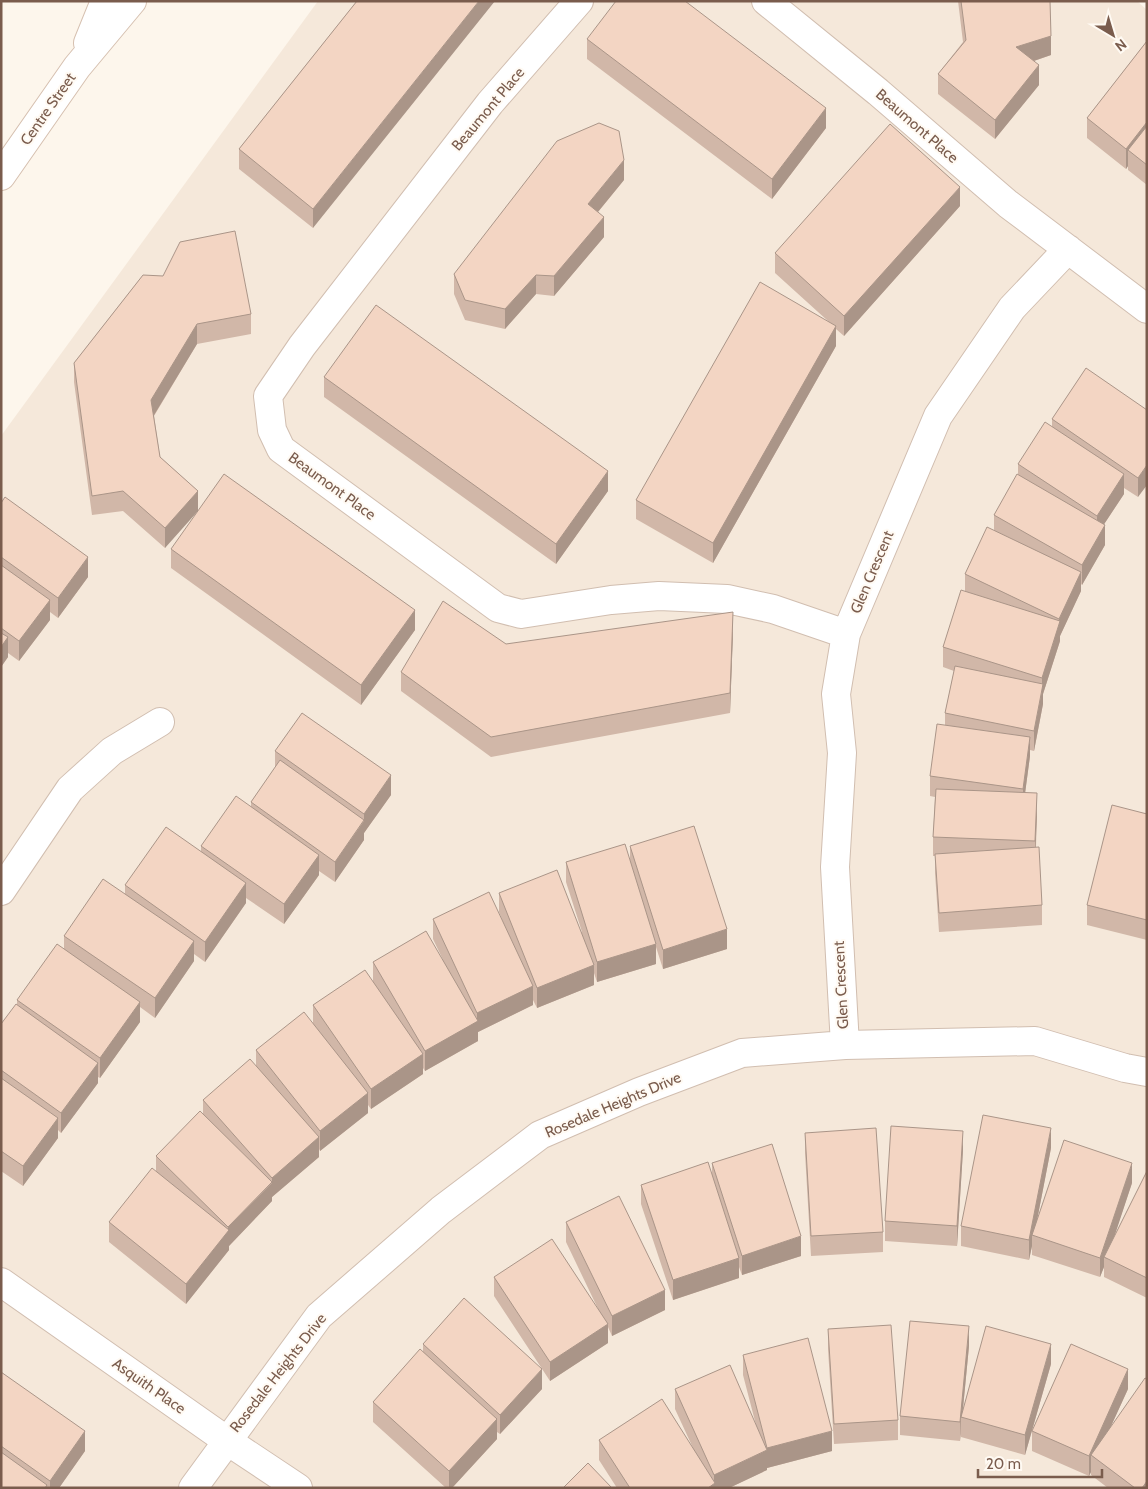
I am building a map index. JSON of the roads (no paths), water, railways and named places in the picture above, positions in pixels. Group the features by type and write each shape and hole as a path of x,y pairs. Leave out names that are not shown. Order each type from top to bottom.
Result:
{"street":[{"name":"Centre Street","path":"78,67 105,1"},
{"name":"Centre Street","path":"1,176 78,67 132,1"},
{"name":"Beaumont Place","path":"579,1 490,103 302,346 268,396 272,430 281,449 498,608 521,614 611,600 659,596 727,599 773,609 846,634"},
{"name":"Beaumont Place","path":"766,1 878,92 1008,204 1068,249"},
{"name":"Glen Crescent","path":"845,1045 835,867 842,753 836,694 846,634 938,416 1012,308 1068,249"},
{"path":"1068,249 1147,309"},
{"path":"1,891 70,790 112,751 160,722"},
{"name":"Rosedale Heights Drive","path":"193,1488 226,1440 319,1316 440,1210 540,1135 639,1092 742,1053 845,1045 1036,1041 1125,1068 1147,1072"},
{"name":"Asquith Place","path":"1,1282 226,1440 298,1488"}]}
